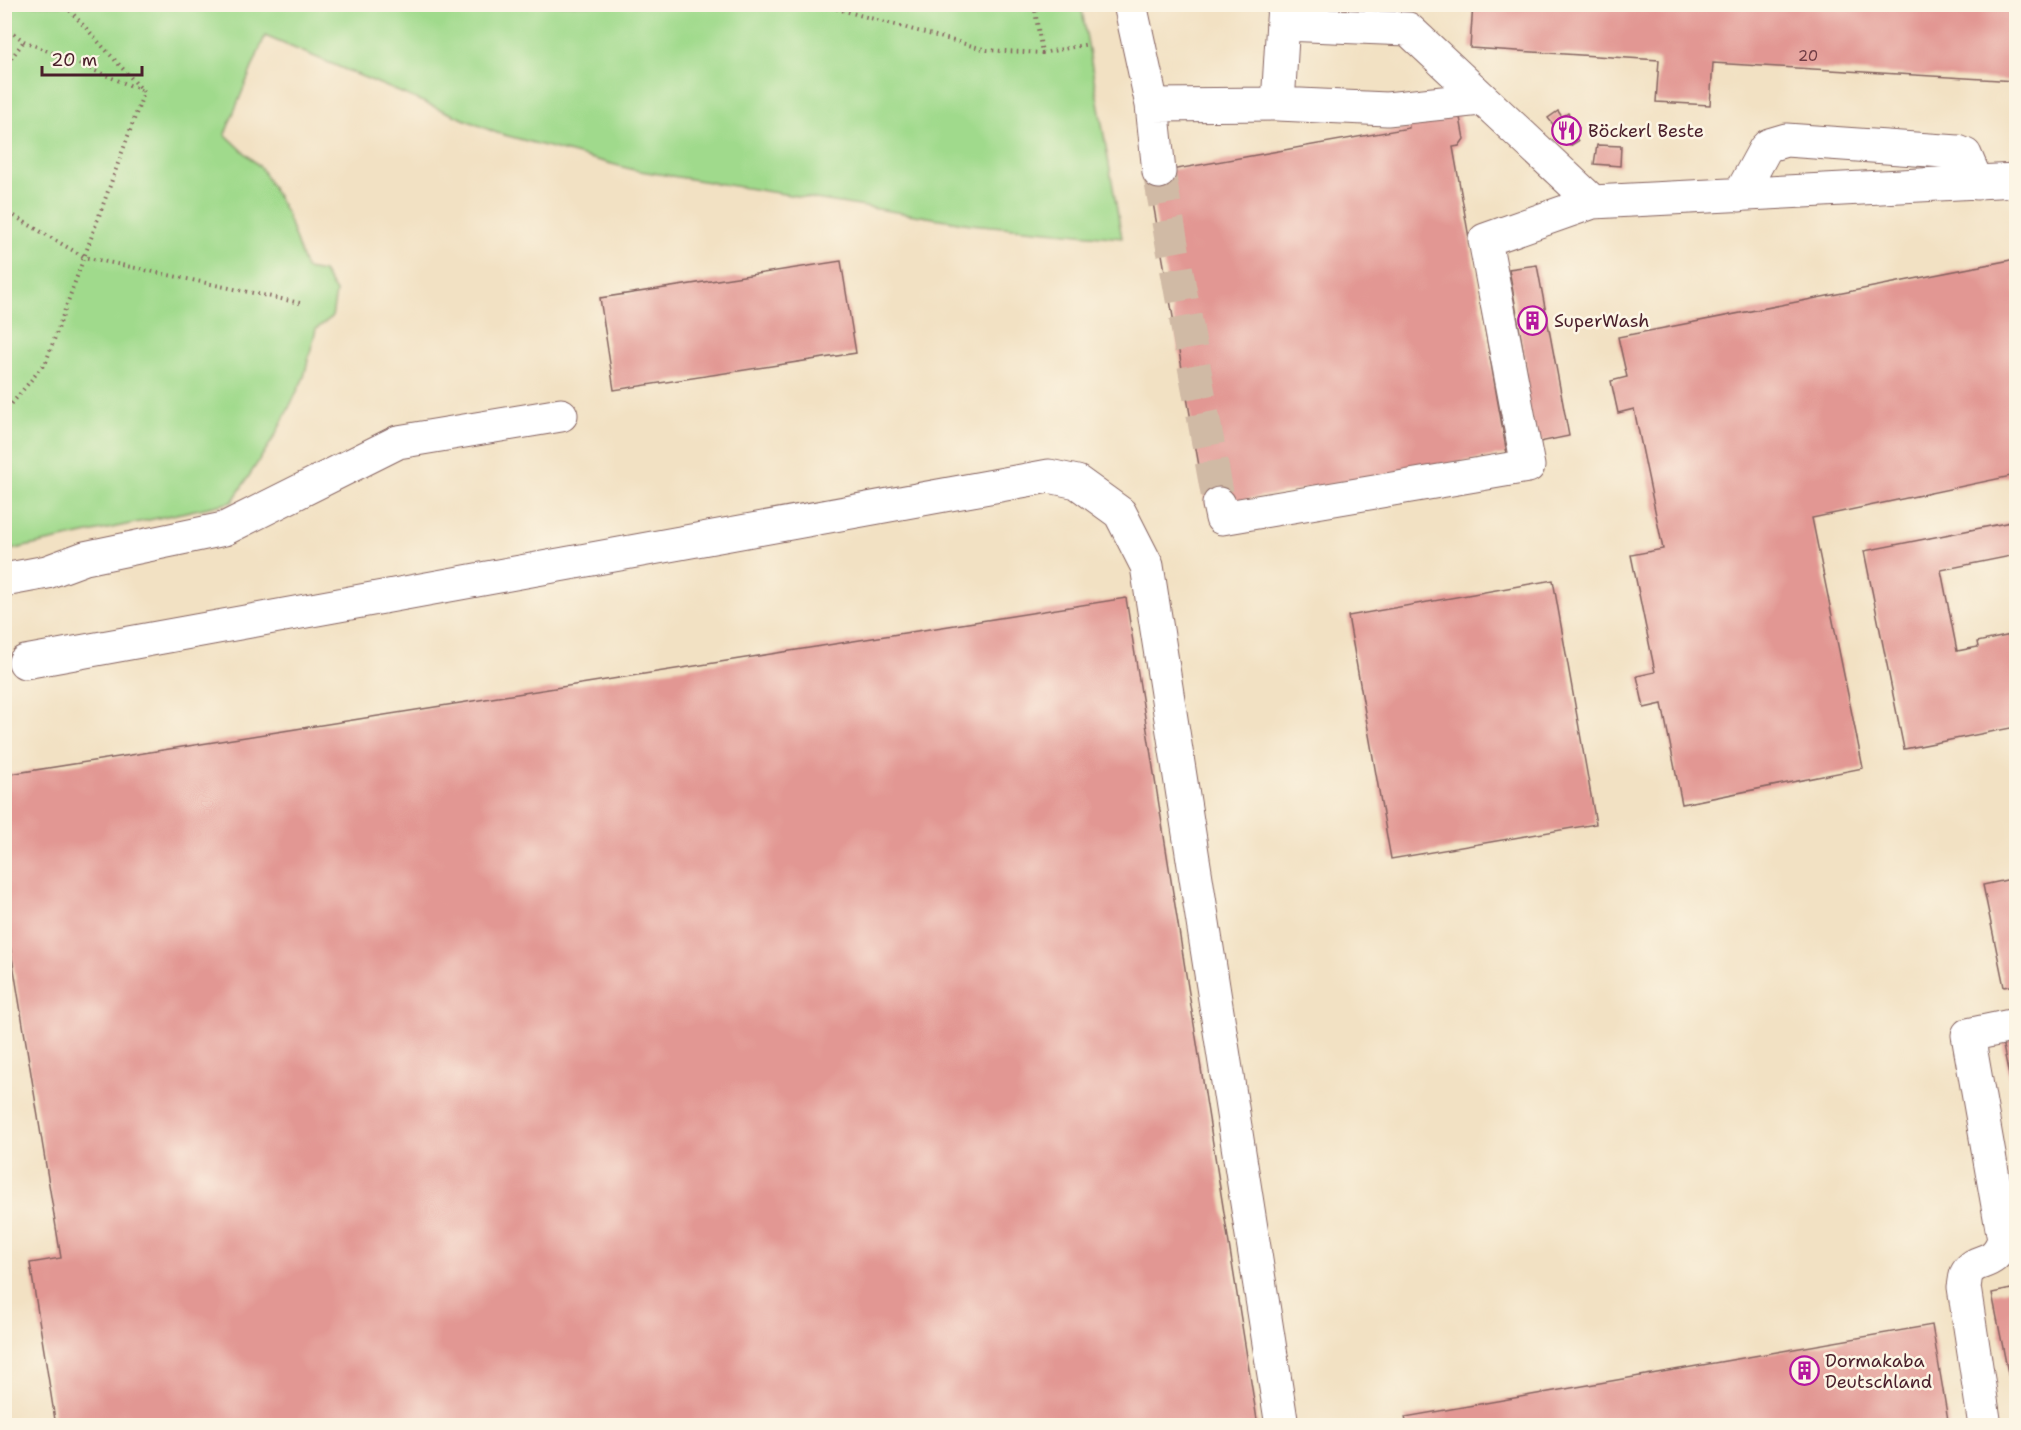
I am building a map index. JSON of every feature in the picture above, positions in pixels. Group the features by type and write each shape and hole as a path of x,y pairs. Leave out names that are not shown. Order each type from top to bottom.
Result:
{"lane":[{"path":"1130,4 1152,105 1159,172"},
{"path":"1278,104 1284,14 1408,29 1480,99 1593,202"},
{"path":"1152,105 1278,104 1387,109 1480,99"},
{"path":"1740,195 1765,149 1769,145 1786,140 1958,152 1965,155 1977,183"},
{"path":"1219,504 1222,518 1528,466 1485,240 1593,202 2016,180"},
{"path":"4,580 46,572 85,558 224,529 398,442 561,415"},
{"path":"25,662 1049,476 1077,482 1120,513 1147,567 1281,1425"},
{"path":"1984,1425 1964,1287 1966,1273 1974,1265 2004,1257 1999,1251 2004,1240 1968,1035 2016,1025"}],"path":[{"path":"64,4 144,92"},
{"path":"819,4 987,50 1042,53 1089,44"},
{"path":"1034,4 1042,53"},
{"path":"4,27 24,41 144,92"},
{"path":"4,68 24,41"},
{"path":"4,413 46,362 144,92"},
{"path":"4,210 84,257 300,303"}],"green space":[{"path":"4,5 1081,5 1122,238 971,224 634,170 497,133 265,36 225,134 261,168 286,212 306,269 323,272 336,292 332,317 316,329 304,377 275,436 232,502 5,551"}],"building":[{"path":"1390,4 1419,4 1419,8 1390,6"},
{"path":"1473,4 2016,4 2016,81 1713,63 1710,105 1656,102 1659,60 1470,48"},
{"name":"Böckerl Beste","path":"1558,111 1562,117 1568,113 1579,128 1573,134 1578,141 1570,146 1548,118"},
{"path":"1459,112 1464,139 1459,146 1453,147 1507,454 1206,506 1148,174 1409,128 1408,120"},
{"path":"1597,145 1621,146 1620,166 1594,164"},
{"path":"2016,259 2016,475 1812,518 1863,768 1682,804 1662,704 1644,708 1637,676 1655,672 1631,555 1663,549 1634,409 1618,413 1611,381 1627,377 1618,337"},
{"path":"841,261 856,353 614,390 600,298"},
{"name":"SuperWash","path":"1537,265 1569,436 1540,442 1515,377 1527,373 1509,269"},
{"path":"2016,521 2016,555 1941,570 1957,651 1978,647 1977,642 2016,634 2016,727 1904,749 1864,551"},
{"path":"1553,580 1596,824 1391,859 1348,616"},
{"path":"1126,598 1258,1426 56,1426 30,1263 61,1258 4,908 4,775"},
{"path":"2016,878 2016,985 2004,987 1983,885"},
{"path":"2016,1038 2016,1105 2015,1105 2002,1041"},
{"path":"2016,1288 2016,1408 2015,1408 1992,1293"},
{"name":"Dormakaba Deutschland","path":"1932,1325 1949,1426 1407,1426 1405,1417"}],"tunnel":[{"path":"1159,172 1219,504"}],"place":[{"name":"Böckerl Beste","path":"1567,131"},
{"name":"SuperWash","path":"1533,321"},
{"name":"Dormakaba Deutschland","path":"1804,1371"}]}
